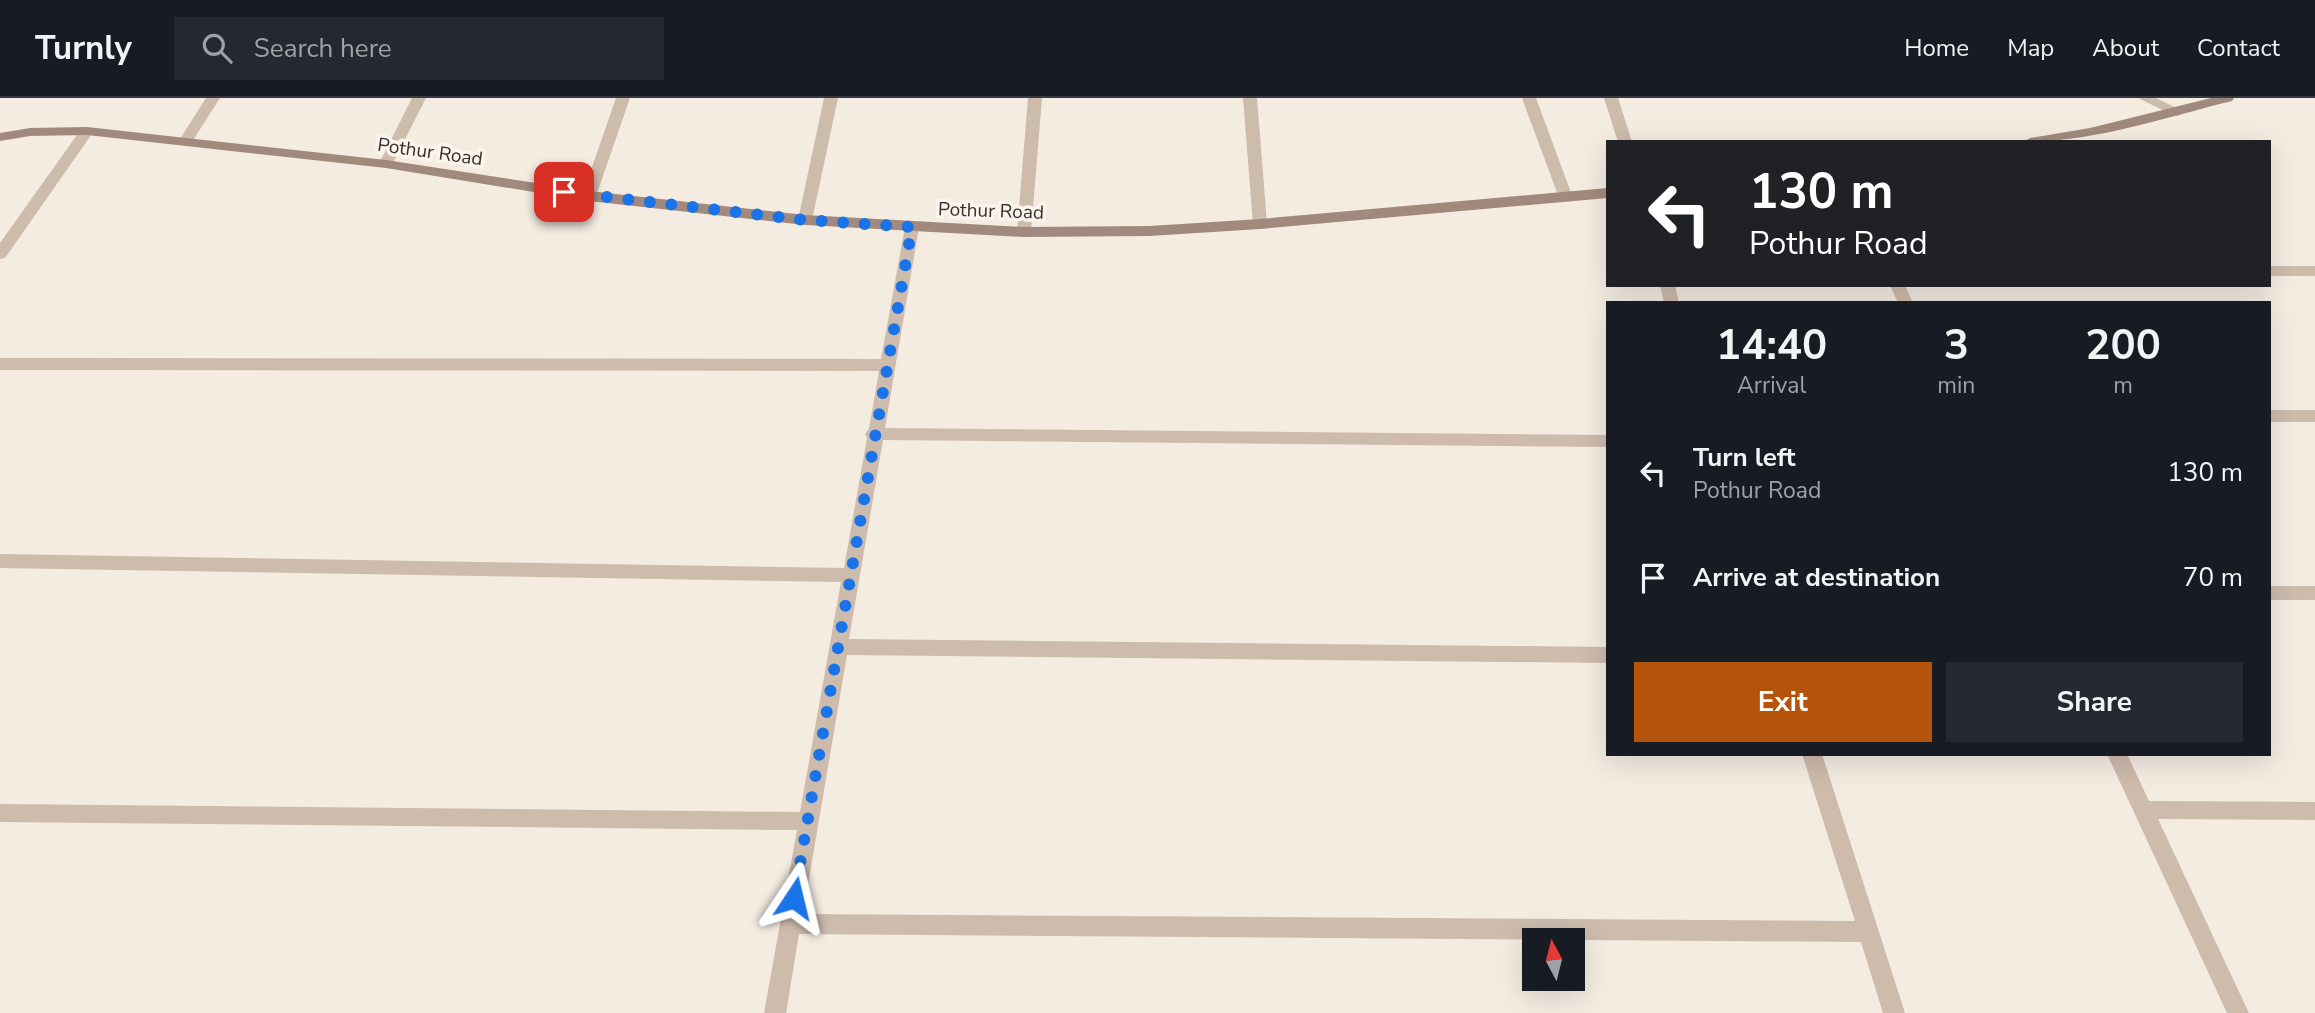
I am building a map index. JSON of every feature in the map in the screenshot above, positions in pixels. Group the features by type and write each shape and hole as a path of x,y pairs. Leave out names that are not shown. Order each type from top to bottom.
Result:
{"street":[{"path":"185,142 213,98"},
{"path":"386,164 419,98"},
{"path":"589,195 622,98"},
{"path":"805,220 831,98"},
{"path":"1024,232 1035,98"},
{"path":"1250,98 1260,224"},
{"path":"1529,98 1566,198"},
{"path":"1611,98 1624,140"},
{"path":"2145,98 2178,112"},
{"path":"2040,140 2178,112 2227,98"},
{"path":"0,254 87,131"},
{"name":"Pothur Road","path":"0,137 30,132 87,131 386,164 589,195 805,220 1024,232 1150,231 1260,224 1606,193"},
{"path":"775,1013 885,365 912,227"},
{"path":"2271,271 2315,271"},
{"path":"0,364 885,365"},
{"path":"2271,416 2315,416"},
{"path":"873,434 1606,441"},
{"path":"0,561 850,575"},
{"path":"2271,593 2315,593"},
{"path":"837,647 1606,655"},
{"path":"1813,756 1894,1013"},
{"path":"2118,756 2238,1013"},
{"path":"2144,810 2315,811"},
{"path":"0,813 808,821"},
{"path":"790,924 1868,932"}],"route":[{"path":"564,192 805,220 912,227 885,365 794,898"}]}
